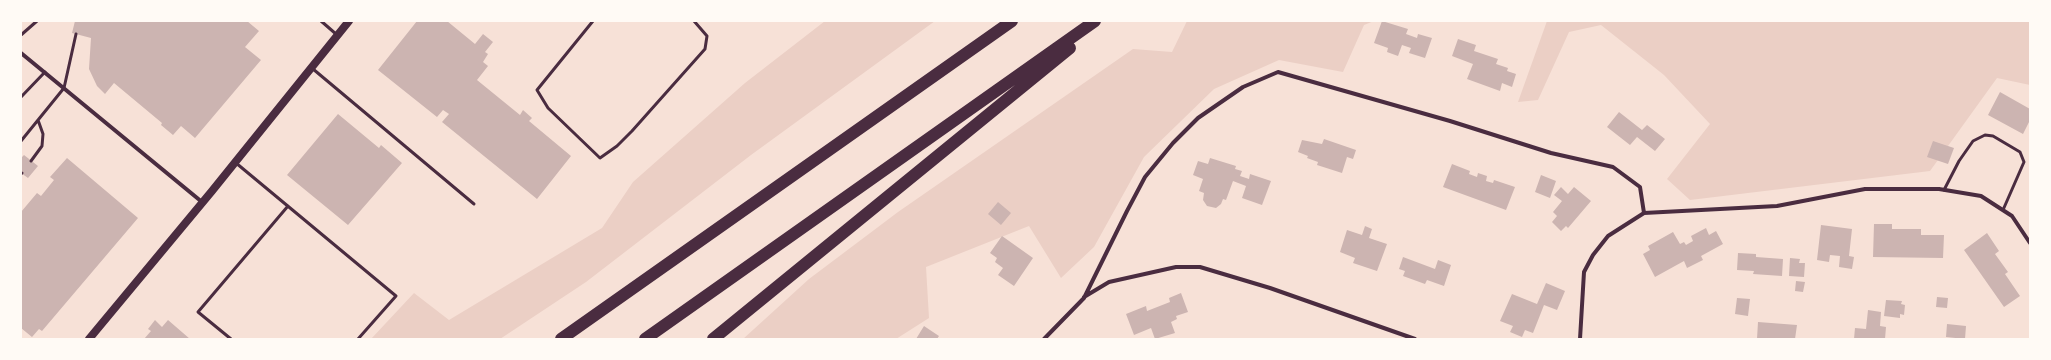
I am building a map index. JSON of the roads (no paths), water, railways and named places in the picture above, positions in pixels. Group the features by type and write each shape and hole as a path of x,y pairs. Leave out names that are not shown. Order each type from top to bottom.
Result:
{"highway":[{"path":"561,339 1012,21"},
{"path":"645,339 1095,21"},
{"path":"713,339 1103,21"}],"main road":[{"path":"89,339 349,21"}],"street":[{"path":"21,53 202,202"},
{"path":"1084,298 1126,211 1145,177 1173,143 1198,118 1243,87 1278,72 1442,119 1551,153 1613,167 1640,187 1644,213"},
{"path":"1580,339 1584,272 1593,255 1608,236 1644,213 1777,206 1865,189 1944,190 1981,196 2012,216 2030,243"},
{"path":"1044,339 1084,298 1109,282 1176,267 1200,267 1270,288 1415,339"}],"lane":[{"path":"21,35 37,21"},
{"path":"321,21 338,35"},
{"path":"593,21 537,90 548,108 600,158 617,146 632,131 705,49 707,36 694,21"},
{"path":"21,141 64,88 76,34"},
{"path":"311,68 474,204"},
{"path":"21,97 45,72"},
{"path":"31,161 42,146 43,134 38,120"},
{"path":"1944,190 1959,161 1973,141 1985,135 1993,136 2020,152 2024,162 2003,210"},
{"path":"235,162 396,296 358,339"},
{"path":"231,339 198,312 288,206"}]}
